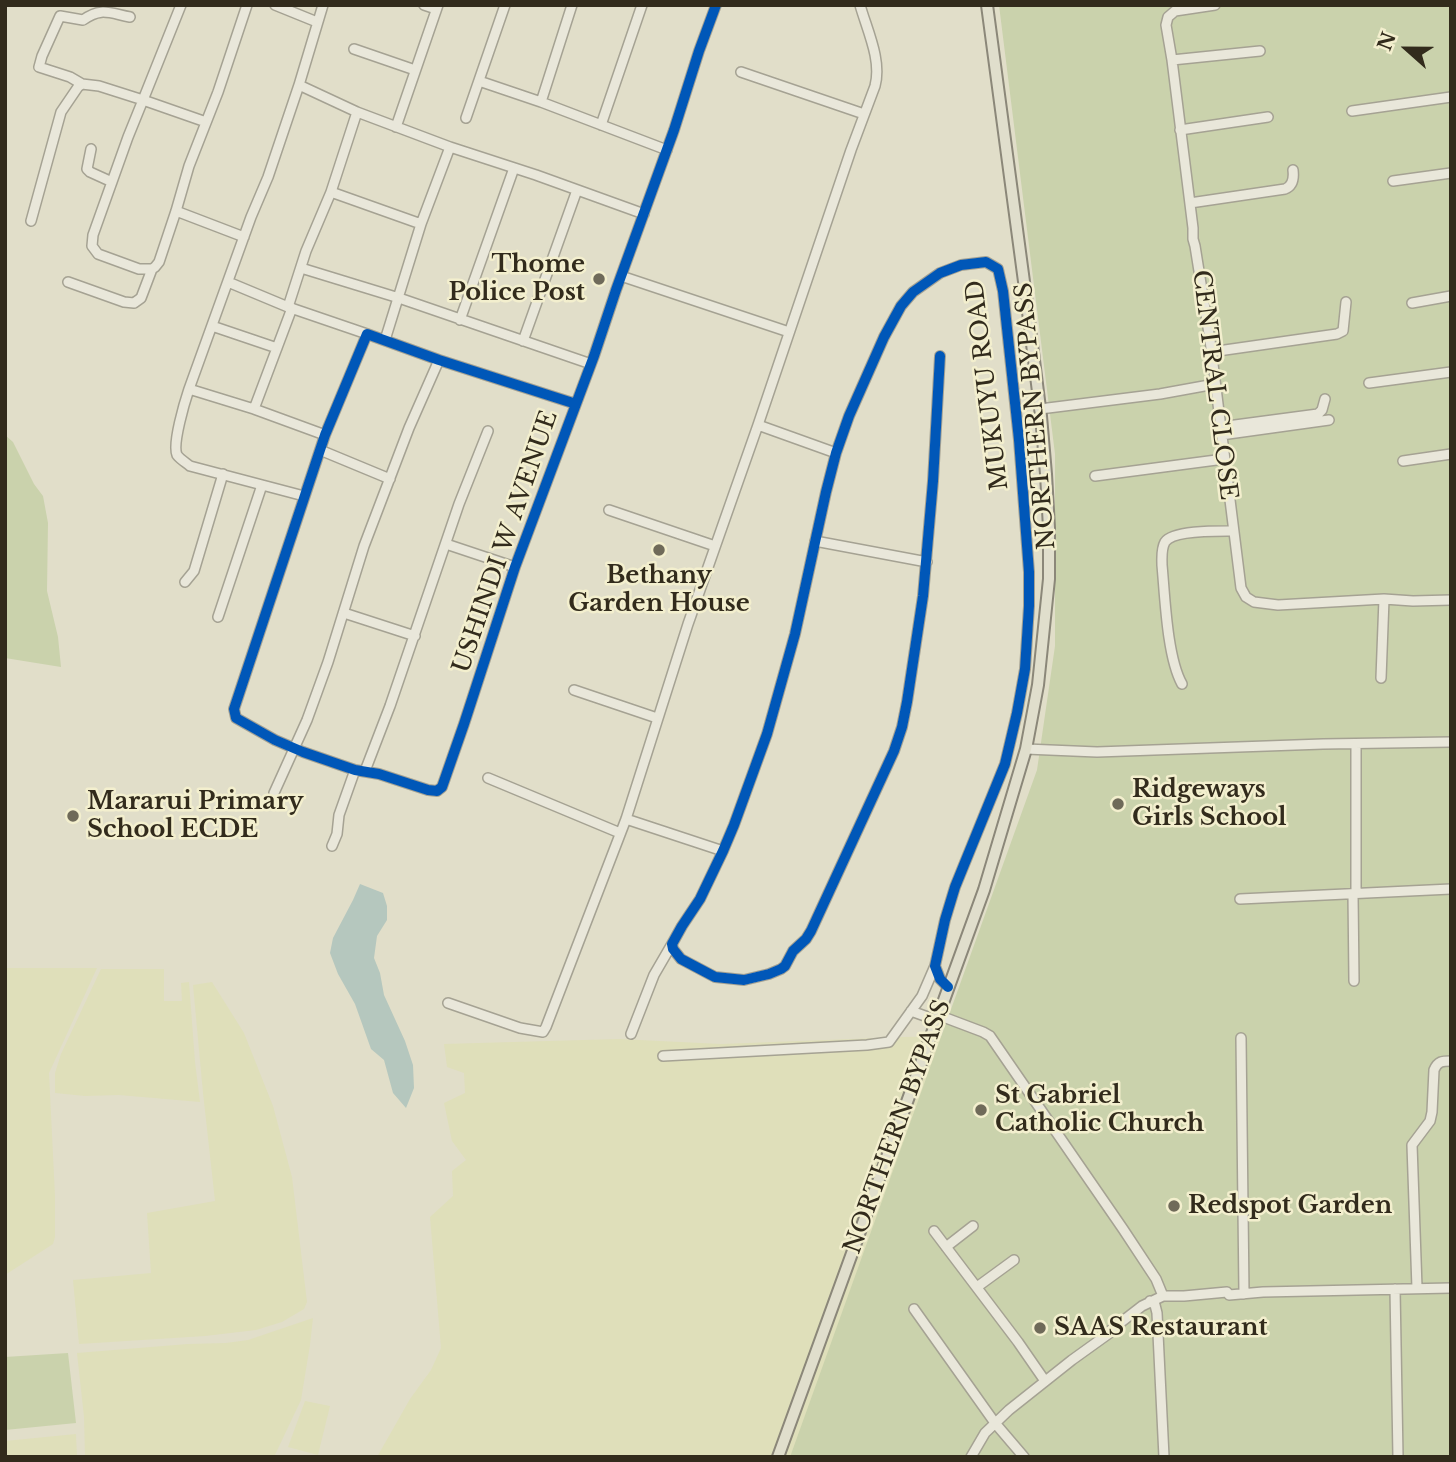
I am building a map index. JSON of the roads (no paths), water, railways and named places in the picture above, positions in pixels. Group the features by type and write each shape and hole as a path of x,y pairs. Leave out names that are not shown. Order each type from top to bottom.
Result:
{"main road":[{"name":"NORTHERN BYPASS","path":"778,1457 984,890 1026,749 1038,685 1049,579 1049,528 1040,410 987,5"}],"street":[{"path":"152,269 139,269 98,254 92,246 93,235 181,5"},
{"path":"68,282 124,302 134,303 141,298 152,269 159,262 247,5"},
{"path":"275,5 317,22"},
{"path":"323,5 268,177 185,401 175,446 178,456 190,466 304,496 325,435 367,334"},
{"path":"396,127 437,7 424,5"},
{"path":"466,118 505,5"},
{"path":"541,102 572,5"},
{"path":"601,125 642,5"},
{"name":"USHINDI W AVENUE","path":"304,496 285,560 249,661 234,716 293,748 428,790 440,789 468,713 515,567 591,364 716,5"},
{"path":"448,1003 520,1028 543,1032 626,819 715,546 875,86 877,72 874,50 860,5"},
{"name":"CENTRAL CLOSE","path":"1215,5 1170,14 1166,25 1190,203 1192,239 1211,352 1241,588 1246,597 1254,602 1278,605 1384,599 1451,600"},
{"path":"130,17 103,11 93,13 83,20 60,16 39,67 82,84 99,86 206,122"},
{"path":"354,49 415,70"},
{"path":"1172,60 1260,51"},
{"path":"741,72 864,114"},
{"path":"478,81 667,149"},
{"path":"31,221 61,112 73,92 82,84"},
{"path":"299,85 396,127 644,214"},
{"path":"1352,111 1451,97"},
{"path":"254,409 277,348 311,237 331,192 357,112"},
{"path":"1180,130 1268,117"},
{"path":"385,340 421,224 450,147"},
{"path":"91,149 87,169 112,181"},
{"path":"460,320 514,168"},
{"path":"1190,203 1289,188 1293,181 1293,170"},
{"path":"1393,181 1451,173"},
{"path":"523,341 577,190"},
{"path":"331,192 421,224"},
{"path":"177,211 244,237"},
{"name":"MUKUYU ROAD","path":"631,1034 654,975 700,900 734,825 780,691 836,453 855,400 884,337 901,306 920,287 940,273 961,265 986,262 996,266 1001,276 1019,440 1029,606 1025,669 1005,764 950,901 934,966 922,996 891,1040 883,1044 663,1056"},
{"path":"301,268 591,364"},
{"path":"621,276 789,332"},
{"path":"228,282 439,360 576,404"},
{"path":"1412,303 1451,296"},
{"path":"1211,352 1337,334 1343,331 1346,302"},
{"path":"212,326 277,348"},
{"path":"672,944 681,959 702,972 721,979 744,979 781,969 795,948 806,939 831,890 894,751 910,689 927,562 940,356"},
{"path":"274,793 307,720 358,565 409,428 439,360"},
{"path":"1369,383 1451,372"},
{"path":"1040,410 1214,384"},
{"path":"190,389 325,435"},
{"path":"1221,431 1318,414 1325,399"},
{"path":"1221,431 1329,420"},
{"path":"758,425 836,453"},
{"path":"332,846 337,834 339,815 380,734 459,504 488,431"},
{"path":"1019,440 1042,438"},
{"path":"320,450 390,479"},
{"path":"1403,461 1451,454"},
{"path":"1095,476 1224,459"},
{"path":"185,582 194,571 223,474"},
{"path":"218,617 262,485"},
{"path":"609,510 715,546"},
{"path":"1182,684 1177,676 1171,647 1161,557 1164,544 1176,535 1233,531"},
{"path":"815,541 927,562"},
{"path":"446,544 515,567"},
{"path":"1381,678 1384,599"},
{"path":"1029,606 1047,605"},
{"path":"344,614 415,636"},
{"path":"574,690 657,718"},
{"path":"1026,749 1097,752 1451,742"},
{"path":"1354,981 1356,744"},
{"path":"1005,764 1020,767"},
{"path":"488,778 620,833"},
{"path":"626,819 723,851"},
{"path":"1240,899 1451,889"},
{"path":"934,966 940,979 948,987"},
{"path":"911,1011 990,1036 1123,1229 1156,1279 1163,1296"},
{"path":"1241,1038 1244,1294"},
{"path":"1417,1288 1412,1144 1430,1121 1436,1064 1451,1061"},
{"path":"946,1247 973,1226"},
{"path":"934,1231 1045,1381"},
{"path":"976,1287 1014,1259"},
{"path":"971,1457 985,1433 1045,1381 1132,1313 1163,1296 1227,1292 1229,1295 1451,1288"},
{"path":"1395,1289 1398,1457"},
{"path":"1150,1301 1155,1305 1157,1313 1164,1457"},
{"path":"914,1309 995,1423 1024,1457"}],"place":[{"name":"Thome Police Post","path":"599,279"},
{"name":"Bethany Garden House","path":"659,550"},
{"name":"Ridgeways Girls School","path":"1118,804"},
{"name":"Mararui Primary School ECDE","path":"73,816"},
{"name":"St Gabriel Catholic Church","path":"981,1110"},
{"name":"Redspot Garden","path":"1174,1206"},
{"name":"SAAS Restaurant","path":"1040,1328"}]}
